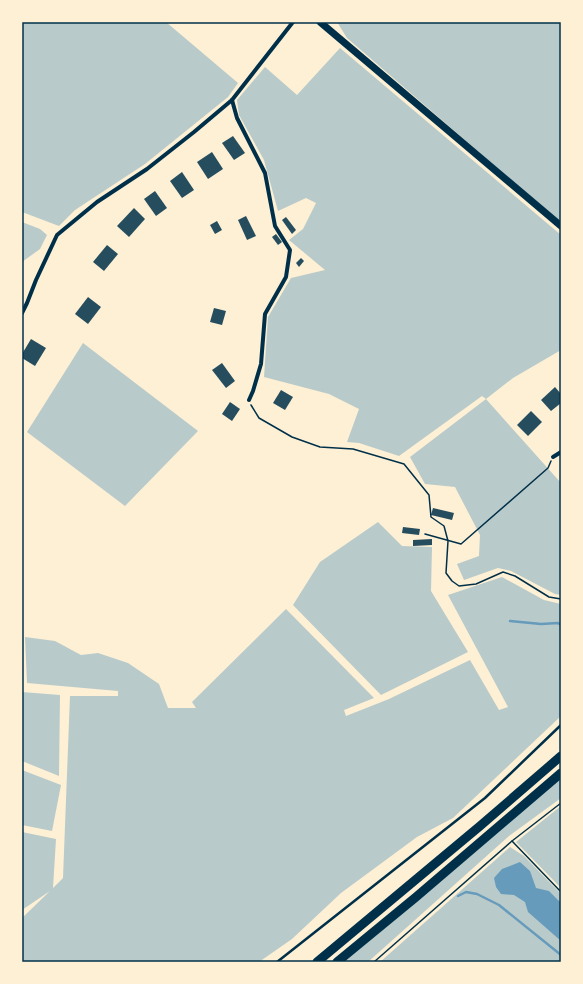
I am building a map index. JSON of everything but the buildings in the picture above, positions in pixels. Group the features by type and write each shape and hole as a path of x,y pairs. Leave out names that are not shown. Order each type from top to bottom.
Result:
{"highway":[{"path":"317,962 480,826 561,756"},
{"path":"337,962 422,892 561,773"}],"main road":[{"path":"320,22 561,226"}],"street":[{"path":"22,313 57,236 97,202 147,169 232,100 293,22"},
{"path":"232,100 237,118 265,173 275,226 290,250 286,278 265,314 261,364 249,400"},
{"path":"554,457 561,452"}],"lane":[{"path":"277,962 485,798 561,725"}],"path":[{"path":"249,400 251,407 259,418 292,437 320,448 353,449 404,464 429,495 431,516 444,526 448,541 446,573 452,581 459,586 476,584 503,572 515,576 549,597 561,599"},
{"path":"425,534 461,544 548,468 554,457"},
{"path":"374,962 512,841 561,803"},
{"path":"512,841 561,892"}],"shaded area":[{"path":"22,22 166,22 238,83 228,97 145,164 75,210 59,226 22,212"},
{"path":"337,22 561,22 561,222 347,38"},
{"path":"340,48 561,235 561,350 513,378 486,399 482,396 399,456 359,443 347,442 359,409 329,394 264,377 268,317 291,278 325,270 289,240 303,229 316,203 306,198 278,211 264,160 239,115 237,100 265,67 297,95"},
{"path":"22,222 40,229 47,235 40,249 22,262"},
{"path":"83,343 198,431 125,506 27,432"},
{"path":"486,399 561,483 561,595 555,594 511,571 498,568 464,580 457,564 479,556 480,535 455,487 425,484 410,457"},
{"path":"378,522 402,546 432,547 431,591 468,652 381,695 293,605 320,562"},
{"path":"502,577 544,600 561,604 561,716 453,818 417,837 341,893 292,939 259,962 22,962 22,918 50,891 22,910 22,832 56,839 53,888 63,878 70,696 118,696 118,691 27,683 25,637 55,641 81,655 98,653 128,663 159,684 168,708 196,708 192,702 286,609 374,698 344,710 346,716 389,699 470,660 499,710 508,707 448,595"},
{"path":"22,692 60,695 59,776 22,761"},
{"path":"22,770 61,785 52,831 22,825"},
{"path":"561,771 561,798 509,836 368,962 335,962"},
{"path":"561,806 561,888 516,842"},
{"path":"510,847 524,856 561,894 561,962 380,962"}],"water":[{"path":"520,862 530,871 536,888 549,891 561,903 561,941 528,912 525,902 514,895 501,894 496,887 494,878 502,869"}],"waterway":[{"path":"510,621 541,624 558,623 561,625"},
{"path":"458,896 466,892 477,894 499,905 561,955"}]}
